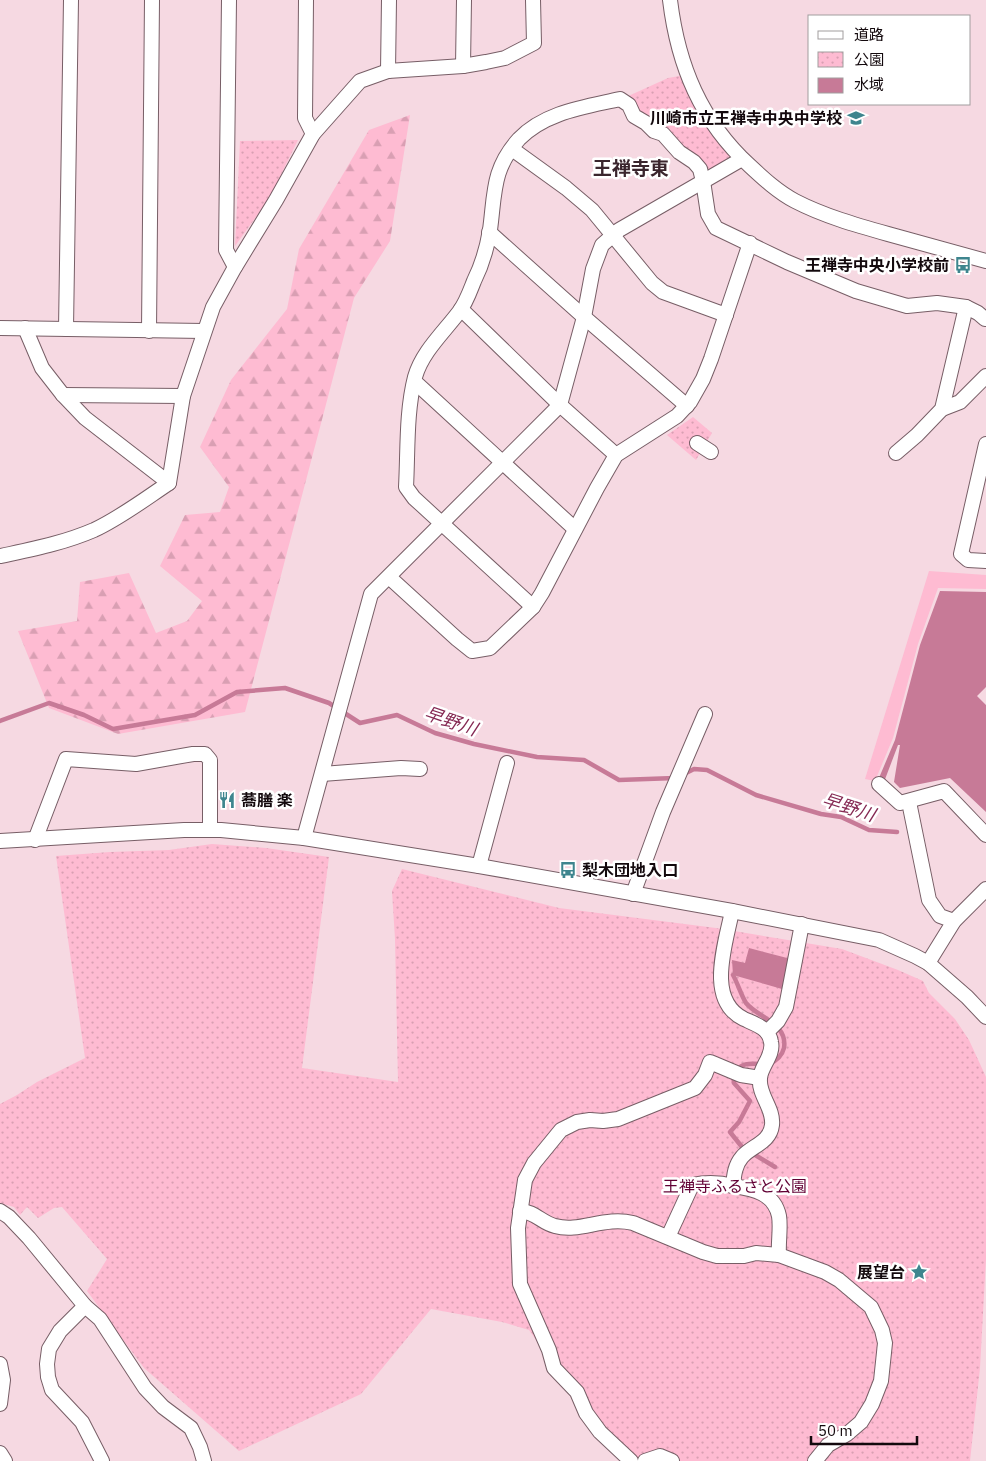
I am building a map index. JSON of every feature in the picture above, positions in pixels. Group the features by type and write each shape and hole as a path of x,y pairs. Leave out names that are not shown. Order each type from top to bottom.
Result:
{"street":[{"path":"66,329 71,0"},
{"path":"149,331 152,0"},
{"path":"229,0 226,250 235,267"},
{"path":"306,0 305,118 313,134"},
{"path":"388,71 389,0"},
{"path":"463,66 464,0"},
{"path":"1,556 57,543 94,529 138,504 169,483 183,396 213,307 313,134 360,81 388,71 463,66 504,58 534,43 533,0"},
{"path":"670,0 673,24 687,73 708,119 724,140 767,182 795,200 825,214 857,225 986,261"},
{"path":"533,607 414,498 406,487 410,402 416,375 428,352 461,310 484,257 494,186 502,162 520,138 547,119 566,111 620,99 629,105 634,116 646,123 654,131 663,134 679,152 694,162 700,169 708,214 716,228 856,291 907,306 937,303 966,308 978,313 985,319"},
{"path":"512,149 566,188 592,210 652,282 663,292 726,315"},
{"path":"304,838 371,594 560,406 584,317 593,268 602,245 614,235 742,159"},
{"path":"489,232 686,406"},
{"path":"389,577 472,651 490,648 533,607 616,455 677,416 686,406 703,379 750,243"},
{"path":"942,409 966,308"},
{"path":"461,310 560,406 616,455"},
{"path":"0,328 204,331"},
{"path":"25,328 42,368 63,395 85,418 169,483"},
{"path":"896,453 917,435 942,409 960,402 986,376"},
{"path":"415,382 575,529"},
{"path":"63,395 183,396"},
{"path":"698,443 710,452"},
{"path":"986,444 960,554 968,560 986,560"},
{"path":"633,894 663,812 706,714"},
{"path":"35,840 66,759 136,764 193,754 205,754 210,760 210,830"},
{"path":"479,866 507,762"},
{"path":"322,774 401,768 420,769"},
{"path":"879,784 900,803 944,791 986,835"},
{"path":"909,802 930,900 940,916 954,922"},
{"path":"0,841 184,830 265,834 304,838 479,866 732,911 878,940 928,963 967,997 986,1017"},
{"path":"928,963 954,922 986,889"},
{"path":"732,911 720,972 721,987 725,999 732,1010 741,1018 763,1029 772,1027"},
{"path":"733,1186 736,1166 748,1152 765,1139 772,1126 771,1110 767,1105 763,1069 772,1045 769,1035 772,1027 786,1007 802,924"},
{"path":"631,1461 600,1432 586,1413 577,1392 554,1368 549,1350 520,1284 518,1237 524,1180 534,1163 561,1130 577,1122 618,1119 695,1088 705,1075 710,1062 741,1074 763,1069"},
{"path":"668,1237 692,1186 705,1182 720,1182 753,1189 766,1194 774,1203 779,1216 779,1255"},
{"path":"0,1211 9,1217 29,1238 85,1306 100,1319 145,1388 163,1407 191,1428 204,1461"},
{"path":"520,1211 528,1211 554,1226 571,1228 611,1220 622,1220 717,1256 744,1256 756,1252 779,1255 825,1272 839,1280 871,1307 882,1330 885,1344 881,1381 872,1404 861,1422 847,1434 828,1445 816,1461"},
{"path":"85,1306 60,1331 49,1349 48,1377 52,1390 82,1422 102,1461"},
{"path":"0,1364 3,1380 0,1404"},
{"path":"0,1453 5,1461"},
{"path":"645,1461 660,1456 672,1461"}],"green space":[{"path":"685,75 739,158 706,180 624,98 668,78"},
{"path":"410,115 390,241 354,298 245,712 118,734 49,708 18,631 77,621 80,582 129,573 156,633 187,621 202,601 160,566 185,515 220,512 229,487 200,447 231,380 287,309 299,249 369,130"},
{"path":"298,140 269,199 235,246 240,141"},
{"path":"693,417 712,433 696,460 667,435"},
{"path":"929,571 986,575 986,589 938,588 918,644 893,738 875,781 865,779"},
{"name":"王禅寺ふるさと公園","path":"212,844 266,848 329,857 302,1068 398,1082 392,891 402,869 559,908 716,928 842,949 923,981 929,993 955,1019 969,1040 986,1077 986,1259 980,1368 970,1461 630,1461 575,1395 529,1330 502,1322 431,1309 361,1394 239,1451 144,1368 87,1291 107,1259 62,1207 54,1208 38,1218 27,1207 20,1215 14,1207 0,1203 0,1104 37,1082 85,1058 56,856 169,850"}],"water":[{"path":"940,591 986,592 986,687 977,696 986,705 986,812 950,778 900,788 894,782 900,745 898,745 884,782 876,785 895,740 920,645"},
{"path":"749,948 791,959 782,989 733,975 732,960 745,963"}],"waterway":[{"name":"早野川","path":"0,721 49,703 84,715 113,729 195,715 237,692 285,688 329,703 360,723 397,715 435,733 474,744 537,757 584,760 619,780 675,778"},
{"name":"早野川","path":"682,775 694,769 707,770 756,795 821,814 841,817 869,830 897,832"},
{"path":"733,975 746,1003 777,1027 784,1040 782,1053 769,1064"},
{"path":"761,1064 746,1064 739,1067 733,1073 734,1083 750,1101 739,1122 730,1132 742,1147 775,1167"}],"place":[{"name":"川崎市立王禅寺中央中学校","path":"856,118"},
{"name":"王禅寺中央小学校前","path":"963,265"},
{"name":"蕎膳 楽","path":"227,800"},
{"name":"梨木団地入口","path":"568,870"},
{"name":"展望台","path":"919,1272"}],"district":[{"name":"王禅寺東","path":"631,168"}]}
